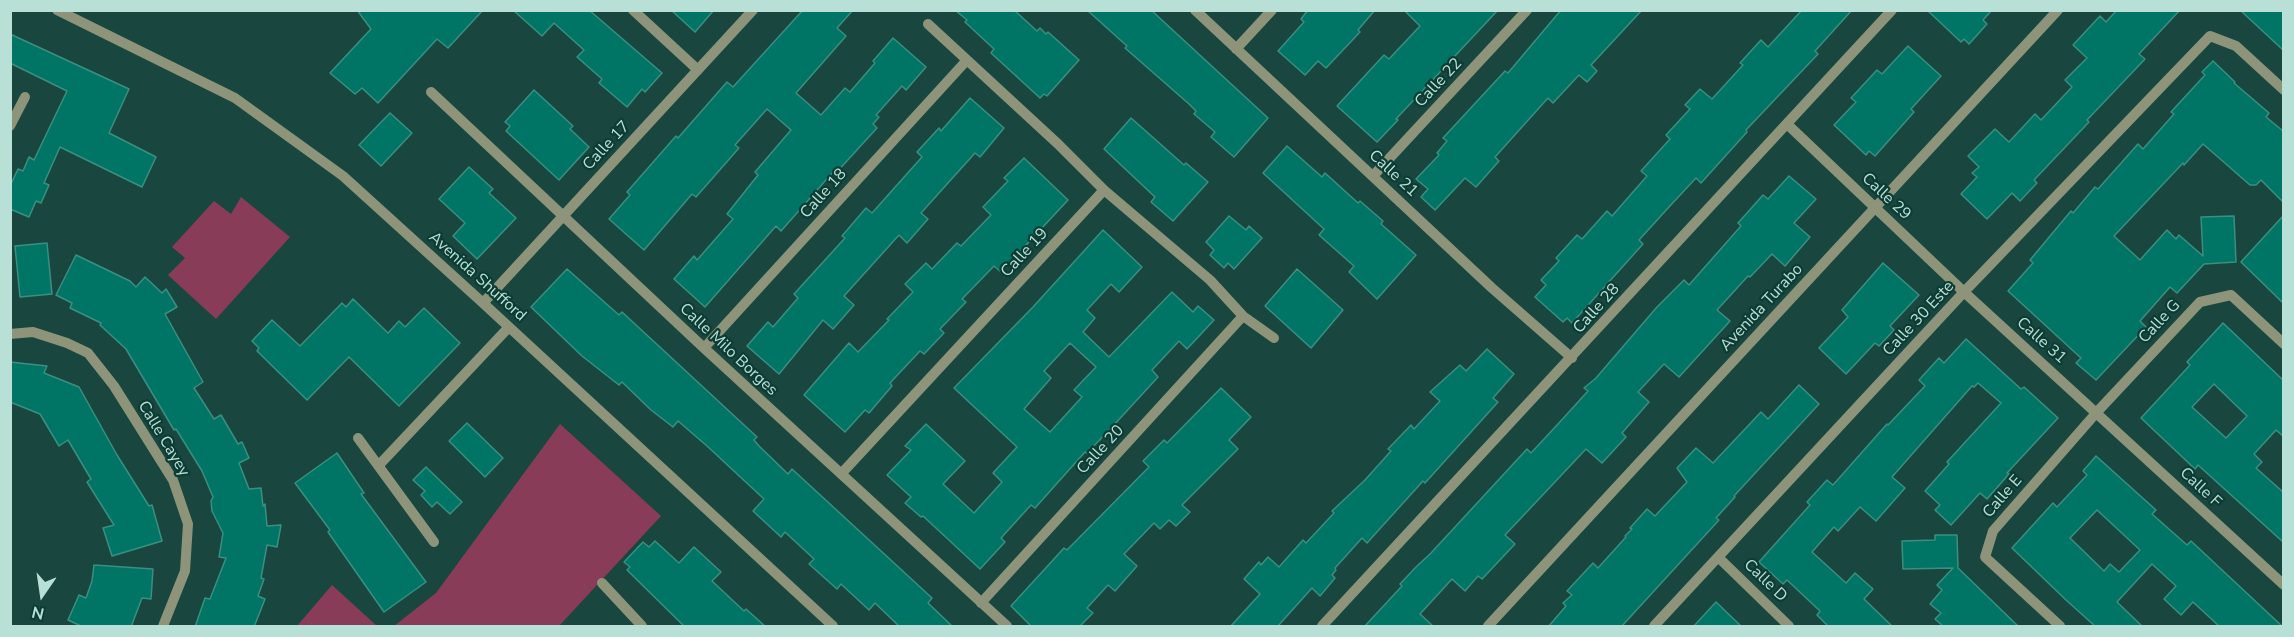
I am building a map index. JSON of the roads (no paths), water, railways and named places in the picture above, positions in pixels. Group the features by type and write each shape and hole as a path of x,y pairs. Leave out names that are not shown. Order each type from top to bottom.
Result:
{"street":[{"name":"Avenida Shufford","path":"57,10 235,98 343,176 832,627"},
{"path":"633,10 698,70"},
{"name":"Calle 17","path":"483,303 753,10"},
{"name":"Calle 21","path":"1195,10 1492,288 1572,358"},
{"path":"1236,49 1272,10"},
{"name":"Calle 22","path":"1373,176 1527,10"},
{"name":"Calle 28","path":"1322,627 1892,10"},
{"name":"Avenida Turabo","path":"1488,627 2058,10"},
{"path":"928,24 1058,144 1104,190 1210,280 1243,316 1274,338"},
{"name":"Calle 30 Este","path":"1654,627 1964,292 2210,36 2236,46 2283,90"},
{"name":"Calle 18","path":"704,348 966,60"},
{"name":"Calle Milo Borges","path":"431,92 1007,627"},
{"path":"10,126 25,97"},
{"name":"Calle 29","path":"1787,124 1964,292"},
{"name":"Calle 19","path":"841,474 1104,190"},
{"name":"Calle 31","path":"1964,292 2097,412"},
{"name":"Calle G","path":"2097,412 2200,302 2231,295 2283,344"},
{"name":"Calle 20","path":"981,603 1243,316"},
{"path":"380,464 509,327"},
{"name":"Calle Cayey","path":"10,334 33,332 67,343 88,353 114,386 173,480 188,524 186,571 163,627"},
{"name":"Calle F","path":"2097,412 2283,585"},
{"name":"Calle E","path":"2060,627 1985,557 1993,531 2097,412"},
{"path":"358,438 380,464 434,542"},
{"name":"Calle D","path":"1719,558 1790,627"},
{"path":"602,584 642,627"}]}
